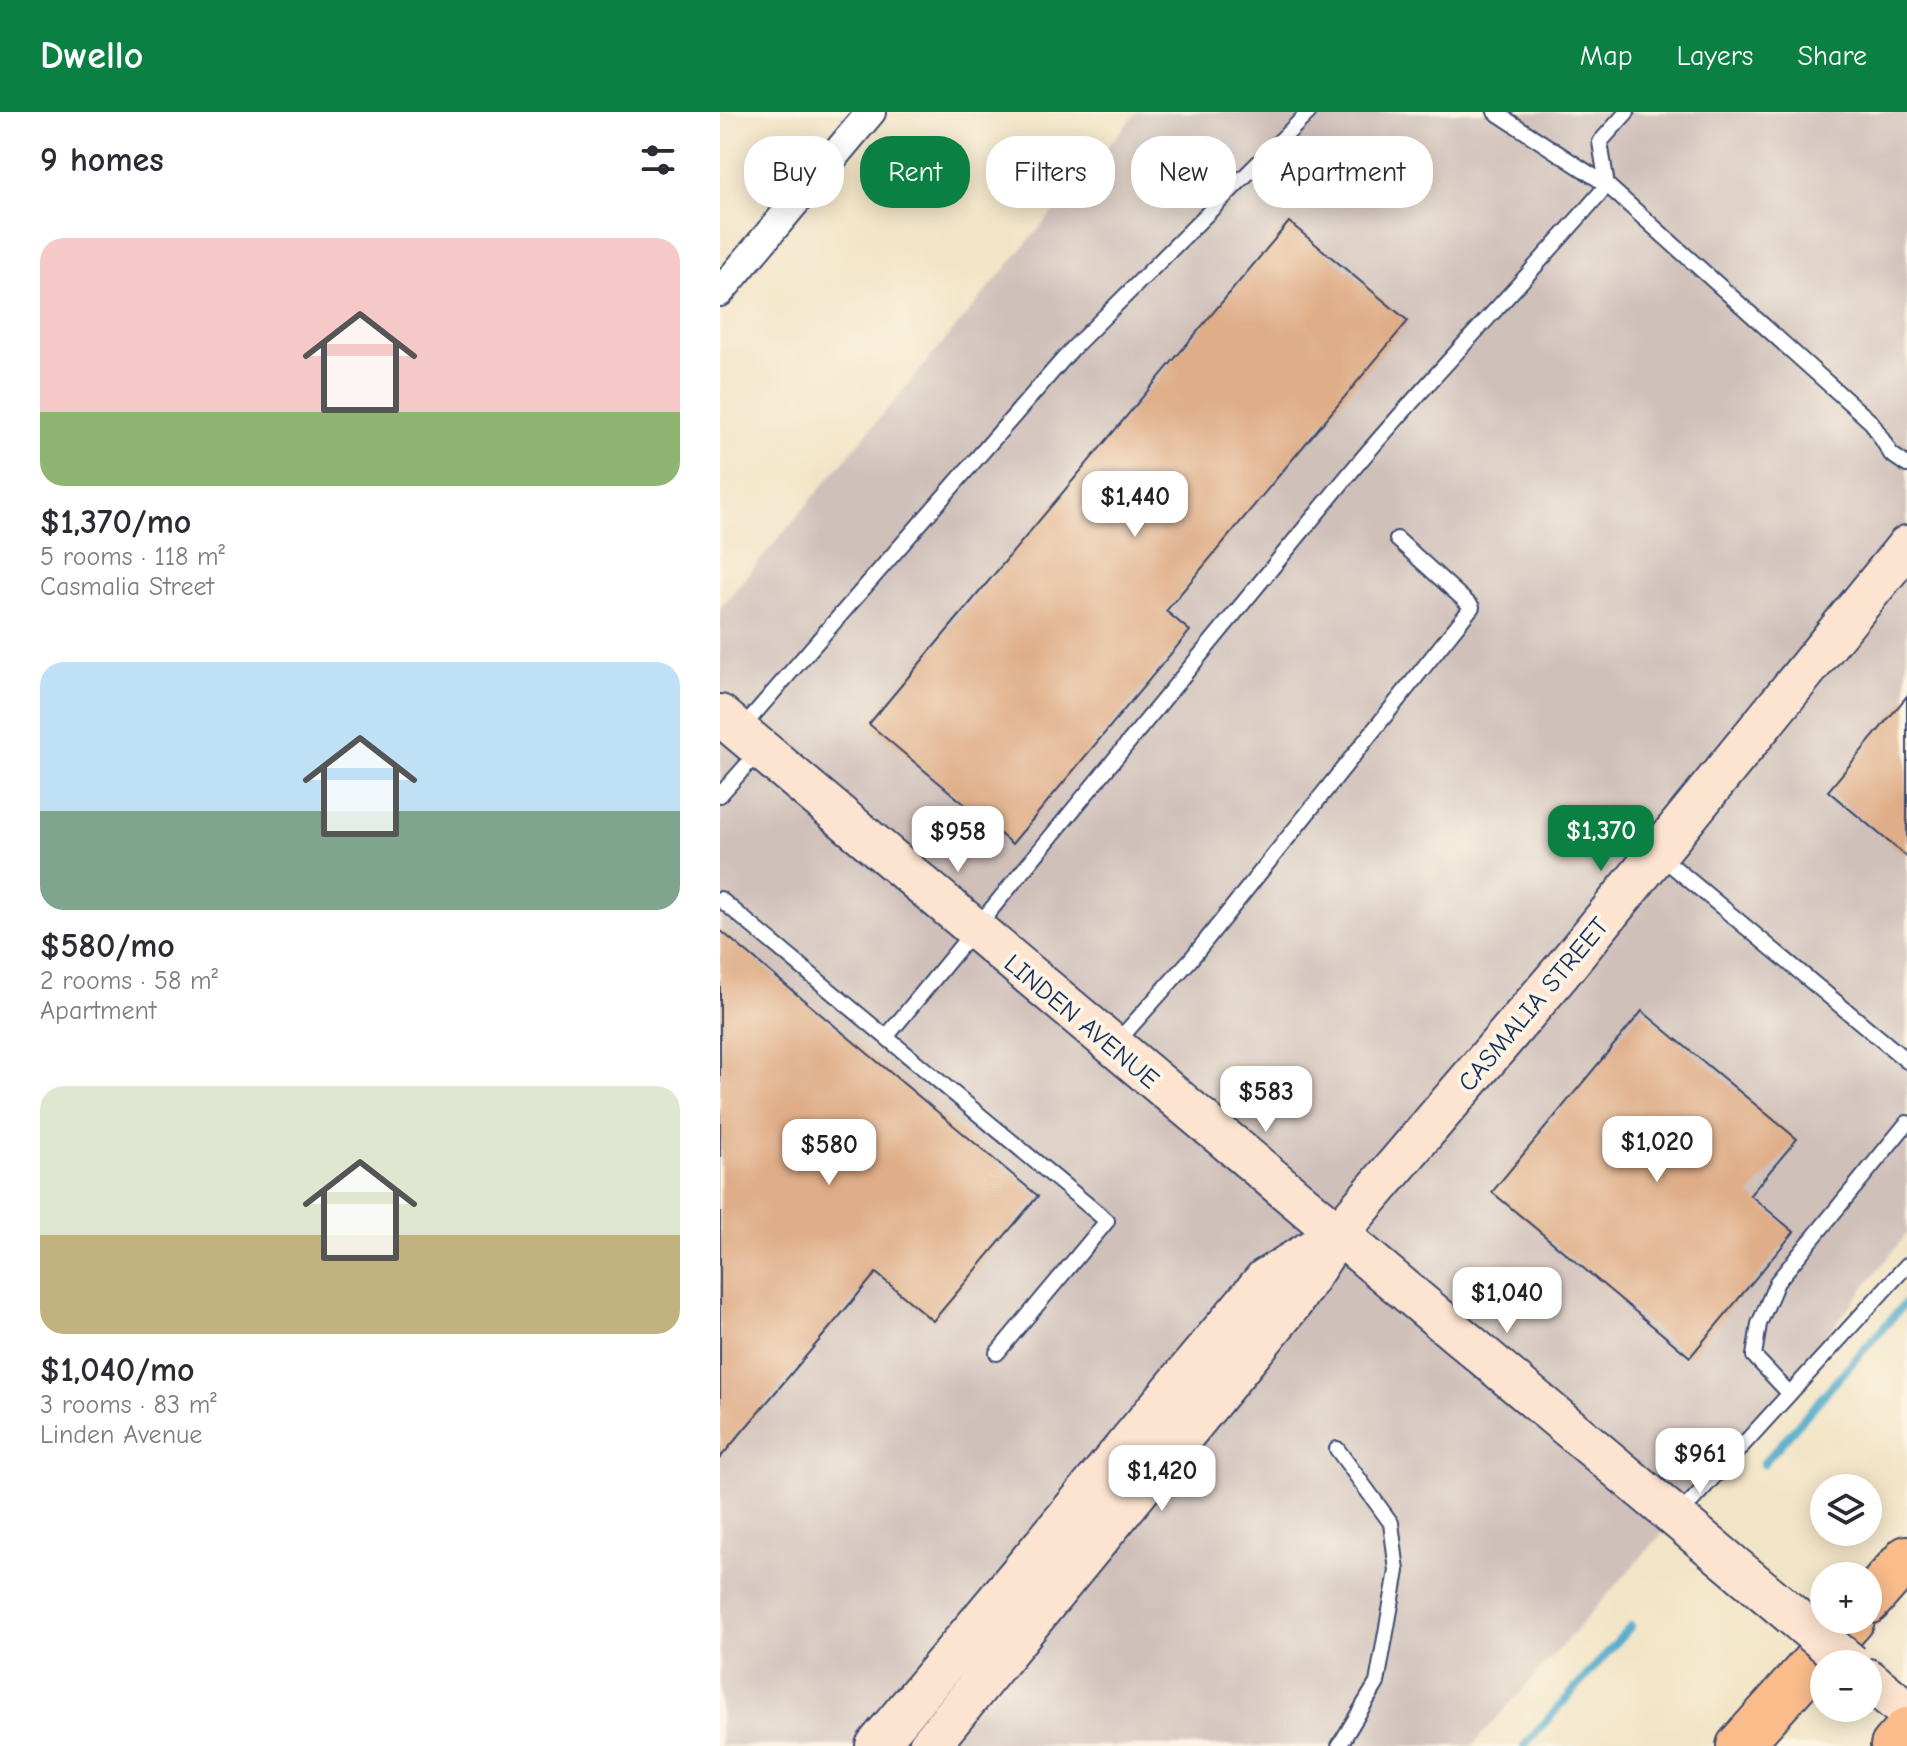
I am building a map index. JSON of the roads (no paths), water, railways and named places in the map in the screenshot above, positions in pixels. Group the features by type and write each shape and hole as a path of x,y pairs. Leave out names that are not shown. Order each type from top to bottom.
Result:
{"highway":[{"path":"1882,1586 1907,1558"},
{"path":"1739,1746 1839,1634"},
{"path":"1893,1746 1907,1730"}],"street":[{"path":"720,292 871,112"},
{"name":"CASMALIA STREET","path":"929,1746 1292,1303 1337,1235 1657,854 1907,546"},
{"name":"LINDEN AVENUE","path":"740,732 1834,1650"},
{"name":"CASMALIA STREET","path":"876,1746 1265,1279 1337,1235"},
{"path":"1882,1690 1907,1711"}],"lane":[{"path":"720,795 740,732 1073,348 1238,179 1309,112"},
{"path":"1495,112 1607,185 1872,423 1891,454 1907,465"},
{"path":"1607,185 1600,142 1627,112"},
{"path":"887,1036 1412,400 1607,185"},
{"path":"1113,1047 1191,959 1472,607 1397,539"},
{"path":"1657,854 1907,1061"},
{"path":"720,899 1107,1221 997,1353"},
{"path":"1789,1393 1754,1356 1759,1324 1777,1282 1907,1123"},
{"path":"1676,1518 1907,1265"},
{"path":"1337,1449 1391,1523 1397,1571 1377,1683 1339,1746"}],"waterway":[{"path":"1763,1464 1907,1301"},
{"path":"1524,1746 1631,1626"}]}
